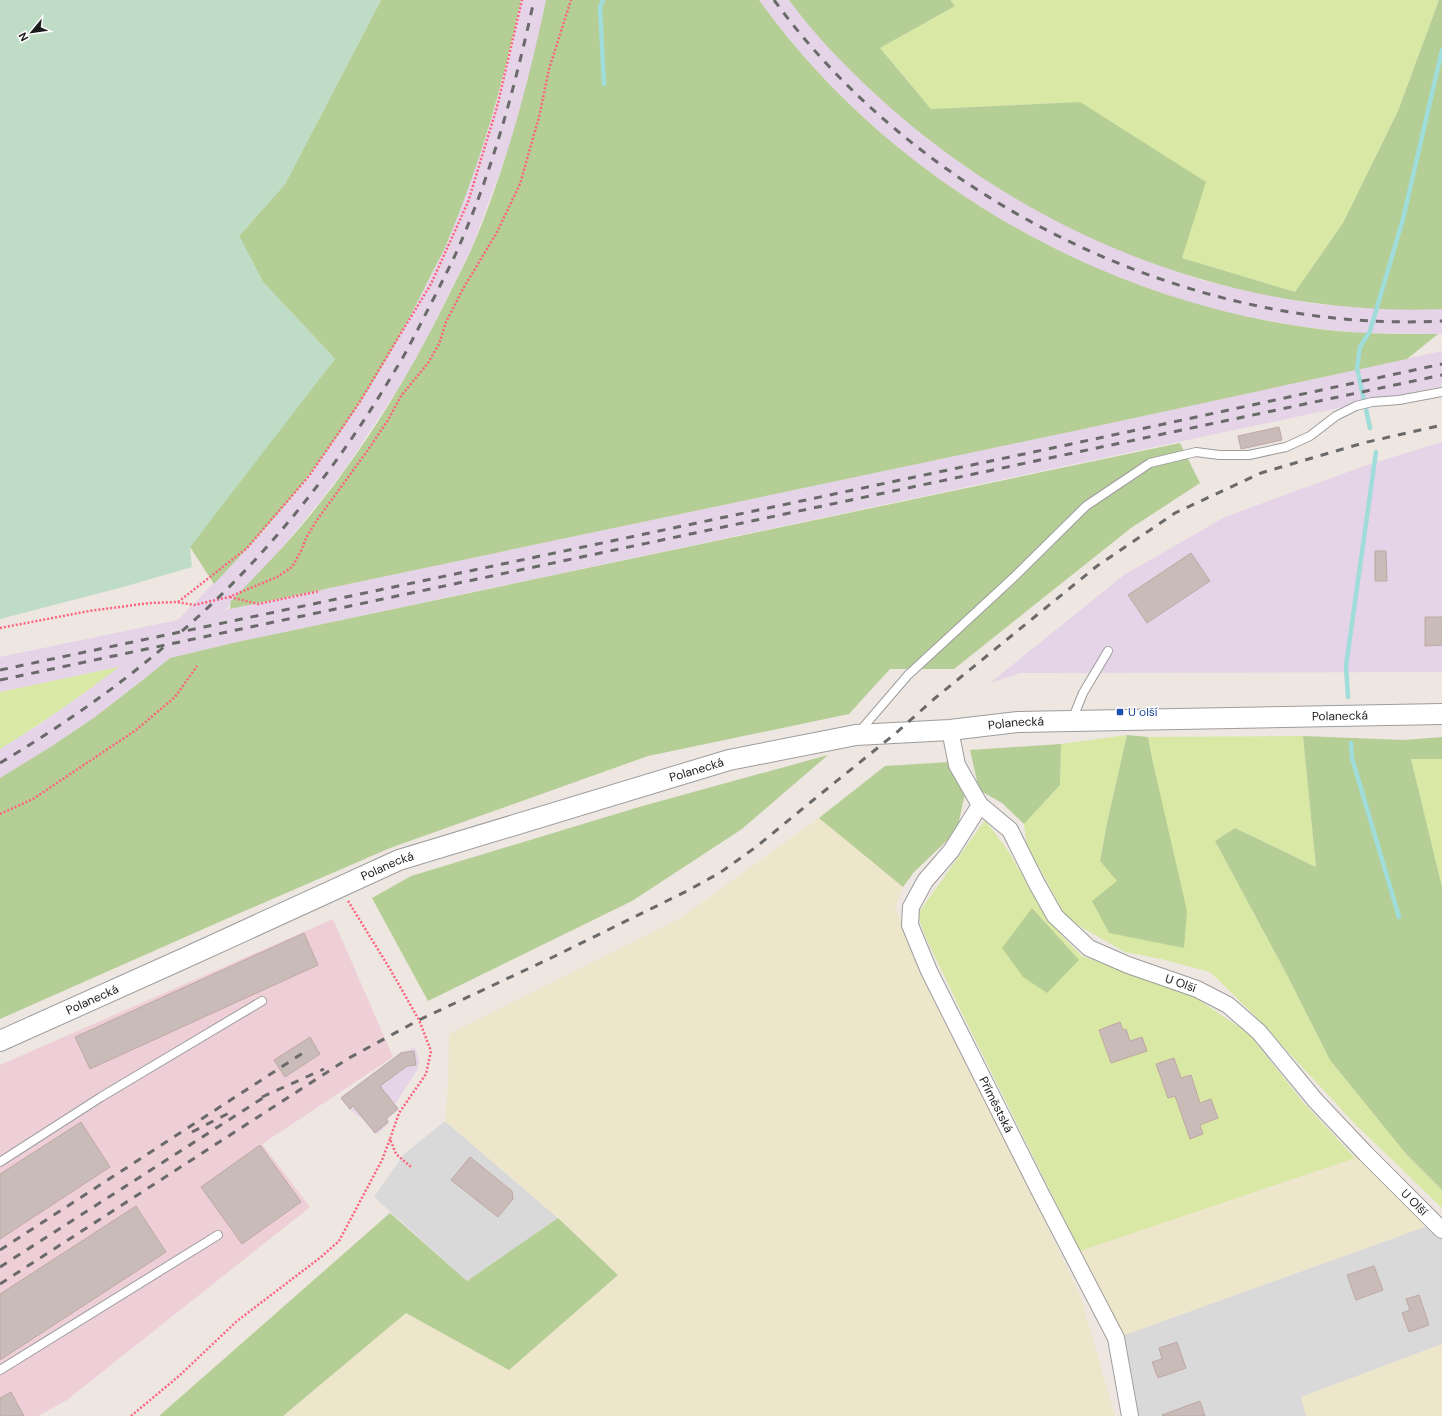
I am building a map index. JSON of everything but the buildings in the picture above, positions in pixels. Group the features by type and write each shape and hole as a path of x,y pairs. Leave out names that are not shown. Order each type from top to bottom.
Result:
{"street":[{"name":"Polanecká","path":"0,1041 399,860 729,760 856,736 950,730 1018,722 1442,714"},
{"name":"U Olší","path":"950,730 957,765 980,805 1010,830 1055,916 1090,948 1128,965 1197,989 1228,1005 1260,1032 1315,1100 1366,1154 1442,1230"},
{"name":"Příměstská","path":"980,805 951,851 925,881 911,907 910,925 929,971 1028,1169 1116,1338 1130,1416"}],"lane":[{"path":"856,736 908,675 1013,578 1086,506 1150,463 1196,452 1219,455 1249,455 1286,447 1310,436 1336,416 1356,406 1372,402 1399,400 1442,392"},
{"path":"1072,721 1084,693 1108,651"},
{"path":"0,1162 101,1097 262,1001"},
{"path":"0,1370 218,1235"}],"path":[{"path":"177,602 247,548 309,476 359,403 431,284 468,202 497,107 522,0"},
{"path":"0,628 89,611 150,603 177,602 194,605 229,597 278,577 292,567 306,538 317,520 381,431 401,396 428,363 436,350 446,322 464,287 496,234 520,184 539,117 549,69 571,0"},
{"path":"229,597 258,604 320,591"},
{"path":"0,814 33,799 136,730 175,697 196,666"},
{"path":"131,1416 178,1376 237,1321 321,1257 339,1241 382,1160 399,1113 426,1074 431,1051 419,1020 340,887"},
{"path":"390,1139 396,1154 411,1167"}],"shaded area":[{"path":"521,0 546,0 535,56 508,150 471,250 405,378 349,463 282,548 225,610 1074,431 1442,351 1442,386 237,642 170,658 95,717 0,778 0,749 39,725 118,667 0,692 0,657 178,620 264,531 303,484 329,449 361,401 406,325 449,240 484,142 499,94 511,50"},
{"path":"759,0 789,0 825,43 853,73 892,109 927,138 970,170 1147,261 1201,280 1308,303 1364,308 1442,309 1442,334 1362,333 1304,327 1249,317 1194,304 1095,268 1000,219 956,191 911,158 875,128 835,90 807,60"},
{"path":"1442,442 1442,672 1020,673 990,683 1124,575 1225,517 1364,466"},
{"path":"819,818 903,887 895,908 1081,1297 1115,1416 283,1416 406,1313 509,1369 618,1275 558,1218 445,1121 448,1086 449,1034 680,918"},
{"path":"333,919 393,1057 262,1144 310,1207 67,1400 38,1416 0,1416 0,1065"},
{"path":"415,1048 419,1060 417,1070 395,1104 399,1108 388,1117 389,1123 377,1134 367,1122 349,1109 341,1097 401,1052"},
{"path":"445,1121 558,1218 467,1281 374,1197 404,1154"},
{"path":"1361,1155 1430,1225 1116,1338 1072,1254"},
{"path":"1430,1225 1442,1235 1442,1344 1302,1397 1306,1416 1130,1416 1116,1338"},
{"path":"1442,1344 1442,1416 1306,1416 1301,1397"}],"green space":[{"path":"0,0 381,0 285,184 239,236 263,282 335,359 190,547 192,567 123,587 0,619"},
{"path":"381,0 521,0 507,61 491,120 461,209 440,258 411,315 383,365 337,437 271,522 214,584 190,547 273,434 335,359 263,282 239,236 285,184"},
{"path":"546,0 759,0 810,63 868,121 931,173 999,218 1071,256 1146,288 1224,311 1304,327 1337,331 1438,334 1407,359 1074,431 230,609 231,601 282,548 306,520 351,461 392,399 429,334 472,248 506,157 524,95"},
{"path":"789,0 950,0 955,6 880,48 931,109 1080,102 1206,182 1182,258 1295,292 1343,223 1398,111 1439,0 1442,0 1442,309 1404,310 1366,308 1275,297 1212,282 1150,262 1089,237 1031,208 976,173 923,135 873,92 829,48"},
{"path":"950,0 1439,0 1398,111 1343,223 1295,292 1182,258 1080,102 931,109 880,48 955,6"},
{"path":"1180,443 1200,483 1131,528 954,669 890,669 849,714 648,756 390,848 0,1019 0,778 95,717 170,658 237,642"},
{"path":"119,667 61,709 0,749 0,692"},
{"path":"1127,735 1100,861 1118,881 1110,933 1153,762 1148,737 1303,736 1316,867 1235,828 1215,841 1287,975 1330,1060 1407,1155 1442,1190 1442,1208 1355,1124 1255,1016 1210,972 1161,959 1125,952 1067,919 1027,845 1024,824 1060,785 1061,744"},
{"path":"1127,735 1148,737 1187,911 1184,948 1109,933 1092,901 1117,881 1100,861"},
{"path":"1303,736 1404,740 1442,737 1442,759 1411,759 1442,887 1442,1190 1407,1155 1330,1060 1287,975 1215,841 1235,828 1316,867"},
{"path":"1061,744 1060,785 1024,824 1002,803 979,790 970,750"},
{"path":"828,755 742,829 632,901 428,1001 372,898 411,876 639,807"},
{"path":"1411,759 1442,759 1442,887"},
{"path":"949,762 965,793 957,831 914,872 903,887 819,818 885,766"},
{"path":"985,820 1009,852 1037,901 1063,937 1082,956 1193,996 1248,1033 1303,1102 1355,1158 1080,1251 961,1011 927,940 917,915"},
{"path":"1032,908 1079,960 1047,993 1023,977 1002,948"},
{"path":"390,1213 467,1281 558,1218 618,1275 509,1370 406,1313 283,1416 159,1416"}],"waterway":[{"path":"603,0 600,7 604,84"},
{"path":"1370,428 1357,368 1360,347 1370,331 1403,219 1442,50"},
{"path":"1348,697 1346,666 1376,452"},
{"path":"1351,743 1352,758 1399,917"}],"railway":[{"path":"182,631 242,574 298,510 349,442 405,353 454,257 483,185 512,93 534,0"},
{"path":"774,0 835,73 906,138 984,194 1069,242 1159,279 1253,305 1347,319 1442,321"},
{"path":"0,670 1076,443 1442,364"},
{"path":"0,680 1442,375"},
{"path":"0,1284 349,1058 419,1020 551,958 687,891 721,872 756,847 1097,566 1175,513 1261,473 1363,443 1442,425"},
{"path":"0,763 85,708 126,678 165,646"},
{"path":"0,1250 306,1051"},
{"path":"262,1097 324,1069"},
{"path":"0,1267 266,1096"},
{"path":"192,1132 229,1113"}],"place":[{"name":"U olší","path":"1120,712"}]}
